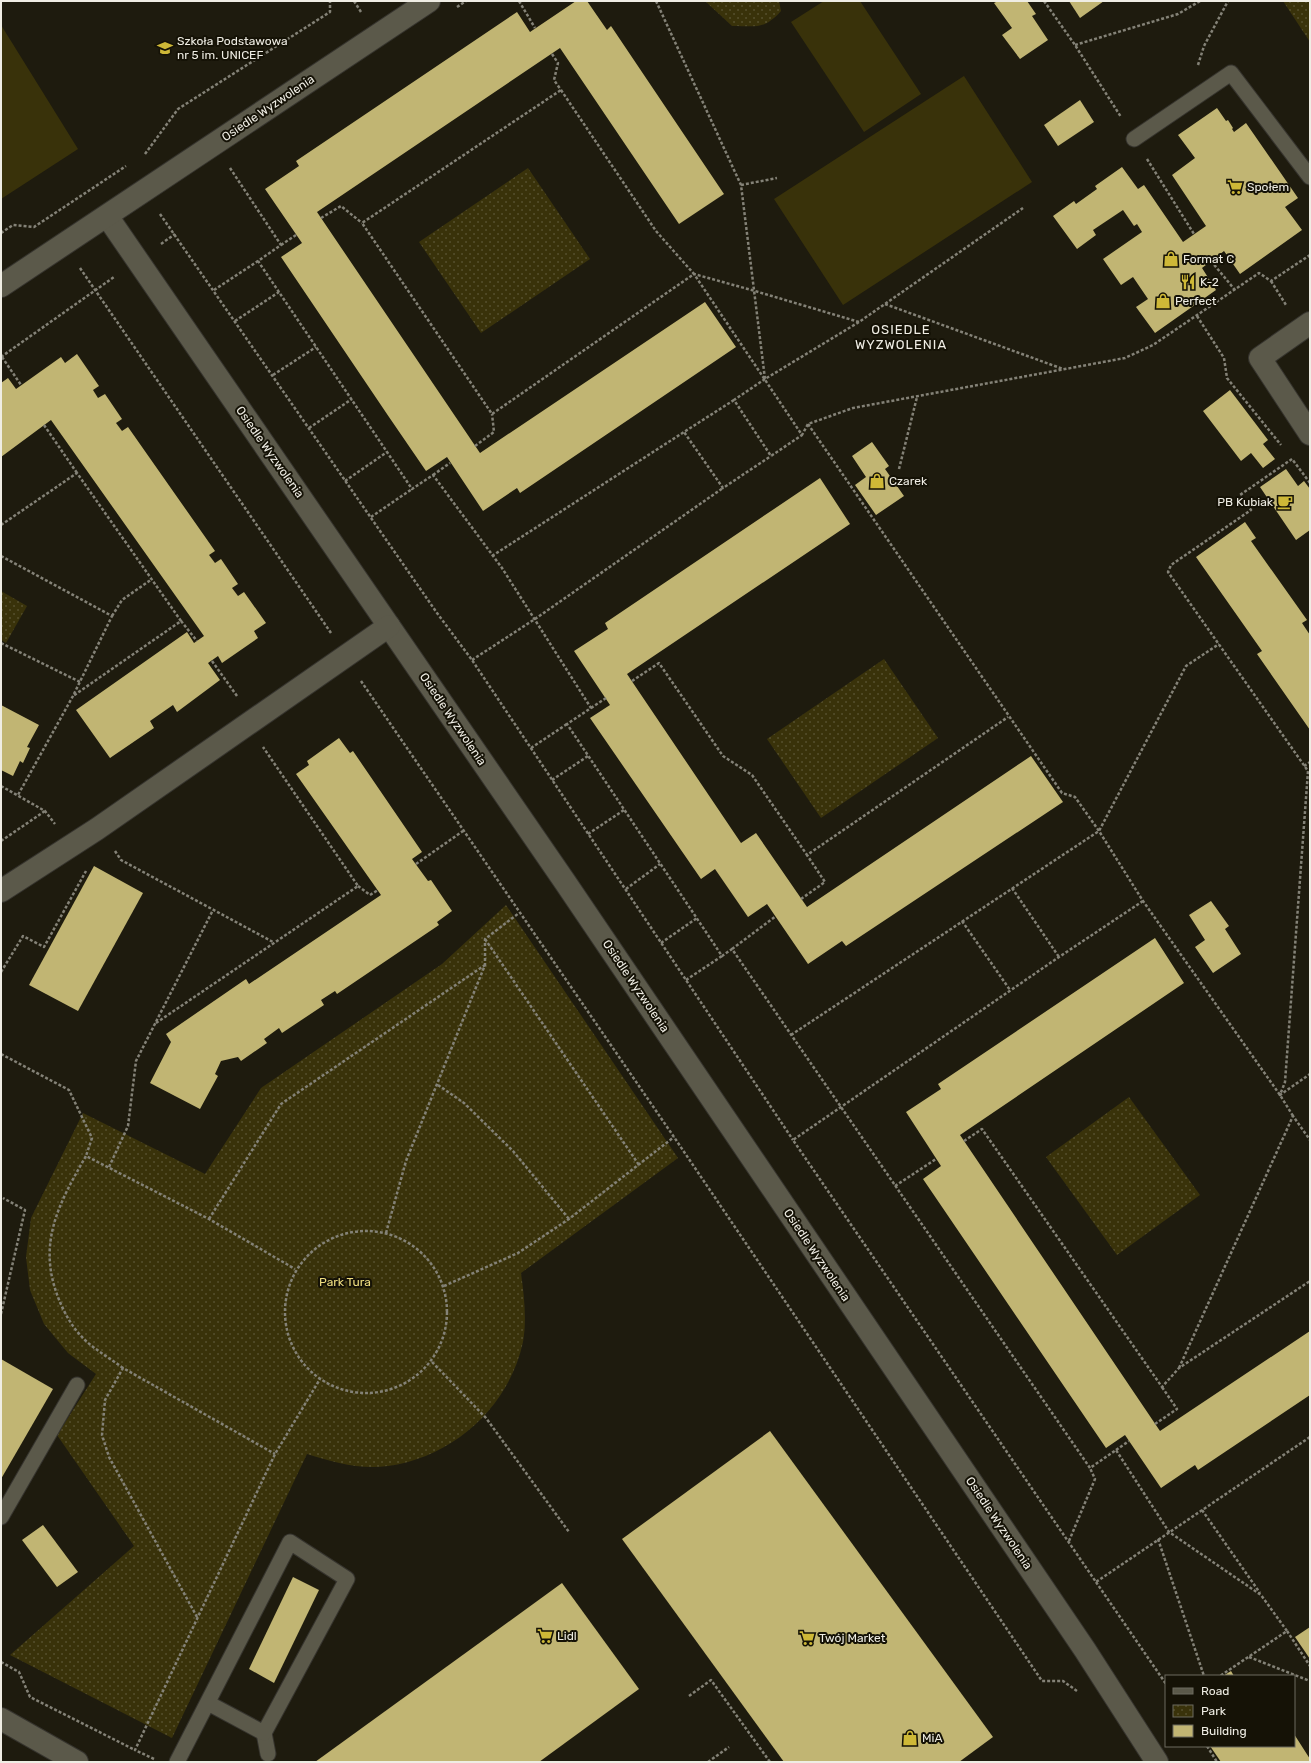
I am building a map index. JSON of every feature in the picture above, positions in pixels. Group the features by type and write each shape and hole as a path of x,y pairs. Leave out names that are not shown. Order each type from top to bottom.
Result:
{"street":[{"name":"Osiedle Wyzwolenia","path":"1,286 429,1"},
{"name":"Osiedle Wyzwolenia","path":"107,216 683,1056 1081,1644 1157,1762"},
{"path":"1310,323 1260,358 1310,434"},
{"path":"1,891 96,829 389,626"},
{"path":"1,1719 72,1761"}],"lane":[{"path":"1134,139 1231,73 1310,177"},
{"path":"1,1516 77,1385"},
{"path":"177,1762 290,1542 347,1579 264,1733 268,1754"},
{"path":"208,1702 264,1733"}],"path":[{"path":"140,157 146,152 178,109 330,12 330,1"},
{"path":"453,10 466,1"},
{"path":"519,1 536,28"},
{"path":"656,1 741,185 765,379"},
{"path":"1075,45 1178,14 1200,1"},
{"path":"1186,104 1204,46 1228,1"},
{"path":"552,54 558,62 554,80 656,231 694,274 802,436"},
{"path":"362,223 561,90"},
{"path":"1,233 13,225 34,227 128,165"},
{"path":"229,166 282,245"},
{"path":"741,185 776,178"},
{"path":"322,218 341,206 362,223 492,414 494,432 475,446"},
{"path":"492,556 765,379 858,322 1023,208"},
{"path":"159,212 236,321 370,517 472,660 793,1140 1165,1683"},
{"path":"46,219 333,637"},
{"path":"21,385 2,357 175,234"},
{"path":"214,290 296,235"},
{"path":"472,660 535,619 722,488 802,436 808,424 853,408 1125,358 1153,345 1259,273 1271,282 1310,254"},
{"path":"258,261 412,489"},
{"path":"1212,261 1235,290"},
{"path":"694,274 858,322"},
{"path":"492,414 694,274"},
{"path":"236,321 279,292"},
{"path":"885,304 1064,369"},
{"path":"1197,316 1224,358 1227,378 1282,447"},
{"path":"273,375 316,347"},
{"path":"899,469 917,397"},
{"path":"309,428 352,400"},
{"path":"734,400 771,456"},
{"path":"808,424 1062,793 1075,797 1099,831 1143,901 1310,1140"},
{"path":"44,425 181,621 197,641"},
{"path":"684,432 722,488"},
{"path":"345,481 387,452"},
{"path":"1287,453 1310,483"},
{"path":"1280,1095 1285,1082 1308,771 1168,572 1171,565 1251,510 1240,495 1292,459"},
{"path":"370,517 450,463"},
{"path":"1,525 77,473"},
{"path":"433,474 535,619 591,708"},
{"path":"1,556 112,616"},
{"path":"18,795 73,696 112,616 122,600 152,579"},
{"path":"73,696 181,621"},
{"path":"1,643 80,682"},
{"path":"791,1035 1099,831 1186,666 1219,644"},
{"path":"212,661 238,697"},
{"path":"632,681 659,663 723,756 752,775 825,882 801,899"},
{"path":"359,677 519,913 674,1137 1042,1681 1062,1681 1075,1690 1082,1692"},
{"path":"531,748 606,698"},
{"path":"807,855 1008,716"},
{"path":"567,724 722,956"},
{"path":"260,744 358,886 370,895 378,890"},
{"path":"552,780 588,756"},
{"path":"1304,766 1310,762"},
{"path":"1,786 44,811 59,829"},
{"path":"588,834 624,810"},
{"path":"1,841 44,811"},
{"path":"96,829 122,860 273,942"},
{"path":"416,864 463,831"},
{"path":"626,889 660,864"},
{"path":"1,972 23,936 44,947 87,868"},
{"path":"156,1023 273,942 358,886"},
{"path":"1012,888 1059,957"},
{"path":"793,1140 1010,990 1143,901"},
{"path":"109,1167 128,1126 136,1061 213,910"},
{"path":"485,939 519,913"},
{"path":"686,980 732,949 776,916"},
{"path":"661,943 697,918"},
{"path":"962,921 1010,990"},
{"path":"386,1233 406,1161 438,1085 485,965 485,939"},
{"path":"485,939 639,1165"},
{"path":"732,949 840,1108 1090,1468 1095,1479 1069,1542"},
{"path":"209,1219 281,1104 485,965"},
{"path":"1,1054 69,1090 92,1138 86,1156 64,1194 54,1220 49,1251 51,1281 60,1305 71,1324 86,1341 123,1368 275,1454"},
{"path":"1280,1095 1310,1074"},
{"path":"438,1085 464,1103 513,1151 568,1219"},
{"path":"1179,1368 1293,1116"},
{"path":"964,1141 982,1129 1177,1409 1155,1424"},
{"path":"444,1286 518,1253 568,1219 674,1137"},
{"path":"86,1156 209,1219 295,1269"},
{"path":"895,1186 936,1159"},
{"path":"1,1314 25,1210 3,1198"},
{"path":"362,1231 386,1233 411,1244 431,1262 444,1286 448,1312 444,1338 432,1362 414,1379 392,1390 367,1394 342,1390 320,1379 301,1361 289,1338 285,1313 287,1290 295,1269 308,1254 338,1235 362,1231"},
{"path":"1162,1387 1179,1368 1310,1281"},
{"path":"432,1362 486,1418 569,1532"},
{"path":"123,1368 105,1400 102,1435 110,1457 197,1618"},
{"path":"135,1750 275,1454 320,1379"},
{"path":"1096,1582 1310,1438"},
{"path":"1090,1468 1129,1441"},
{"path":"1116,1450 1169,1532 1261,1595"},
{"path":"1202,1510 1310,1666"},
{"path":"1158,1540 1204,1675"},
{"path":"1221,1675 1287,1631"},
{"path":"1248,1657 1294,1675"},
{"path":"1,1662 19,1672 30,1697 161,1762"},
{"path":"1295,1675 1310,1681"},
{"path":"689,1696 711,1680 770,1762"},
{"path":"708,1762 729,1747"},
{"path":"1208,1747 1217,1762"}],"green space":[{"path":"705,1 779,1 781,11 770,21 759,26 732,26"},
{"path":"824,1 860,1 921,94 864,132 791,22"},
{"path":"1283,1 1310,1 1310,42"},
{"path":"1,25 78,149 1,199"},
{"path":"964,76 1032,182 843,305 774,199"},
{"path":"528,168 590,259 481,333 419,242"},
{"path":"1,591 27,606 6,643 1,640"},
{"path":"884,659 938,738 821,818 767,739"},
{"name":"Park Tura","path":"506,905 678,1158 521,1273 525,1325 523,1342 516,1366 505,1388 475,1425 456,1440 435,1452 412,1461 388,1466 357,1466 307,1454 172,1738 10,1655 134,1546 57,1435 96,1374 68,1353 44,1324 30,1290 26,1257 31,1218 83,1113 205,1174 261,1088 442,964"},
{"path":"1129,1097 1200,1195 1117,1255 1046,1157"}],"building":[{"path":"576,1 587,1 607,30 611,26 724,194 679,224 560,48 317,212 480,453 705,302 736,347 520,493 517,488 483,511 447,457 426,471 389,417 281,257 302,243 265,189 299,166 296,161 517,12 530,32"},
{"path":"998,1 1027,1 1036,14 1032,16 1048,40 1020,59 1002,35 1012,28 994,3"},
{"path":"1069,1 1104,1 1080,18"},
{"path":"1080,100 1094,122 1058,146 1044,125"},
{"path":"1217,108 1226,121 1228,120 1234,132 1246,123 1298,198 1285,207 1302,230 1240,274 1224,251 1202,268 1216,290 1155,333 1136,307 1148,299 1133,277 1121,285 1103,259 1142,232 1137,224 1134,226 1123,210 1093,230 1096,235 1077,249 1053,216 1074,201 1076,204 1097,189 1095,186 1122,167 1138,189 1144,185 1183,242 1206,226 1172,175 1195,158 1178,135"},
{"path":"77,354 99,386 93,390 98,398 105,394 122,419 116,423 122,431 128,427 215,551 209,555 215,563 221,559 238,584 232,588 238,596 244,592 266,623 254,631 258,638 222,663 218,656 208,663 220,680 177,712 173,705 150,721 154,728 110,758 76,710 187,632 194,643 204,636 51,420 1,457 1,383 8,378 16,389 61,357 65,363"},
{"path":"1230,390 1268,440 1263,444 1275,459 1263,468 1251,453 1241,461 1203,411"},
{"name":"Czarek","path":"872,442 889,466 885,469 904,496 876,515 855,485 866,477 852,456"},
{"path":"1286,469 1298,486 1304,481 1310,489 1310,530 1296,540 1260,487"},
{"path":"820,478 850,524 627,674 741,843 756,833 807,907 1031,756 1063,802 846,946 842,941 808,964 767,904 748,917 715,869 701,879 590,718 610,705 574,651 608,629 605,623"},
{"path":"1245,522 1256,538 1251,541 1307,620 1302,623 1310,635 1310,730 1257,654 1262,651 1196,557"},
{"path":"1,705 39,725 27,747 30,748 23,763 20,761 13,776 1,770"},
{"path":"339,738 350,753 353,751 422,852 412,859 428,881 431,880 452,911 437,922 439,925 337,994 335,991 321,1000 324,1005 282,1033 279,1028 264,1039 267,1043 241,1061 238,1057 221,1061 215,1074 218,1076 200,1109 150,1083 171,1042 166,1034 246,979 249,984 381,895 296,774 309,765 307,761"},
{"path":"94,866 143,893 78,1011 29,985"},
{"path":"1211,901 1229,926 1225,929 1241,954 1213,973 1195,947 1205,940 1189,915"},
{"path":"1155,938 1184,983 960,1135 1160,1431 1310,1331 1310,1395 1198,1470 1195,1465 1161,1488 1125,1435 1106,1448 923,1179 941,1166 906,1112 941,1089 938,1084"},
{"path":"1,1359 53,1389 1,1479"},
{"name":"Twój Market","path":"770,1431 993,1737 959,1762 784,1762 622,1539"},
{"path":"43,1525 78,1572 57,1587 22,1540"},
{"path":"293,1577 319,1590 274,1683 249,1669"},
{"name":"Lidl","path":"562,1583 639,1689 539,1762 315,1762"},
{"path":"1310,1627 1310,1659 1295,1637"},
{"path":"1231,1671 1233,1675 1225,1675"},
{"path":"1295,1736 1310,1759 1310,1762 1221,1762 1211,1747 1295,1747"}],"place":[{"name":"Szkoła Podstawowa nr 5 im. UNICEF","path":"165,48"},
{"name":"Społem","path":"1235,187"},
{"name":"Format C","path":"1171,259"},
{"name":"K-2","path":"1188,282"},
{"name":"Perfect","path":"1163,301"},
{"name":"Czarek","path":"877,481"},
{"name":"PB Kubiak","path":"1285,502"},
{"name":"Lidl","path":"545,1636"},
{"name":"Twój Market","path":"807,1638"},
{"name":"MiA","path":"910,1738"}],"district":[{"name":"OSIEDLE WYZWOLENIA","path":"901,336"}]}
